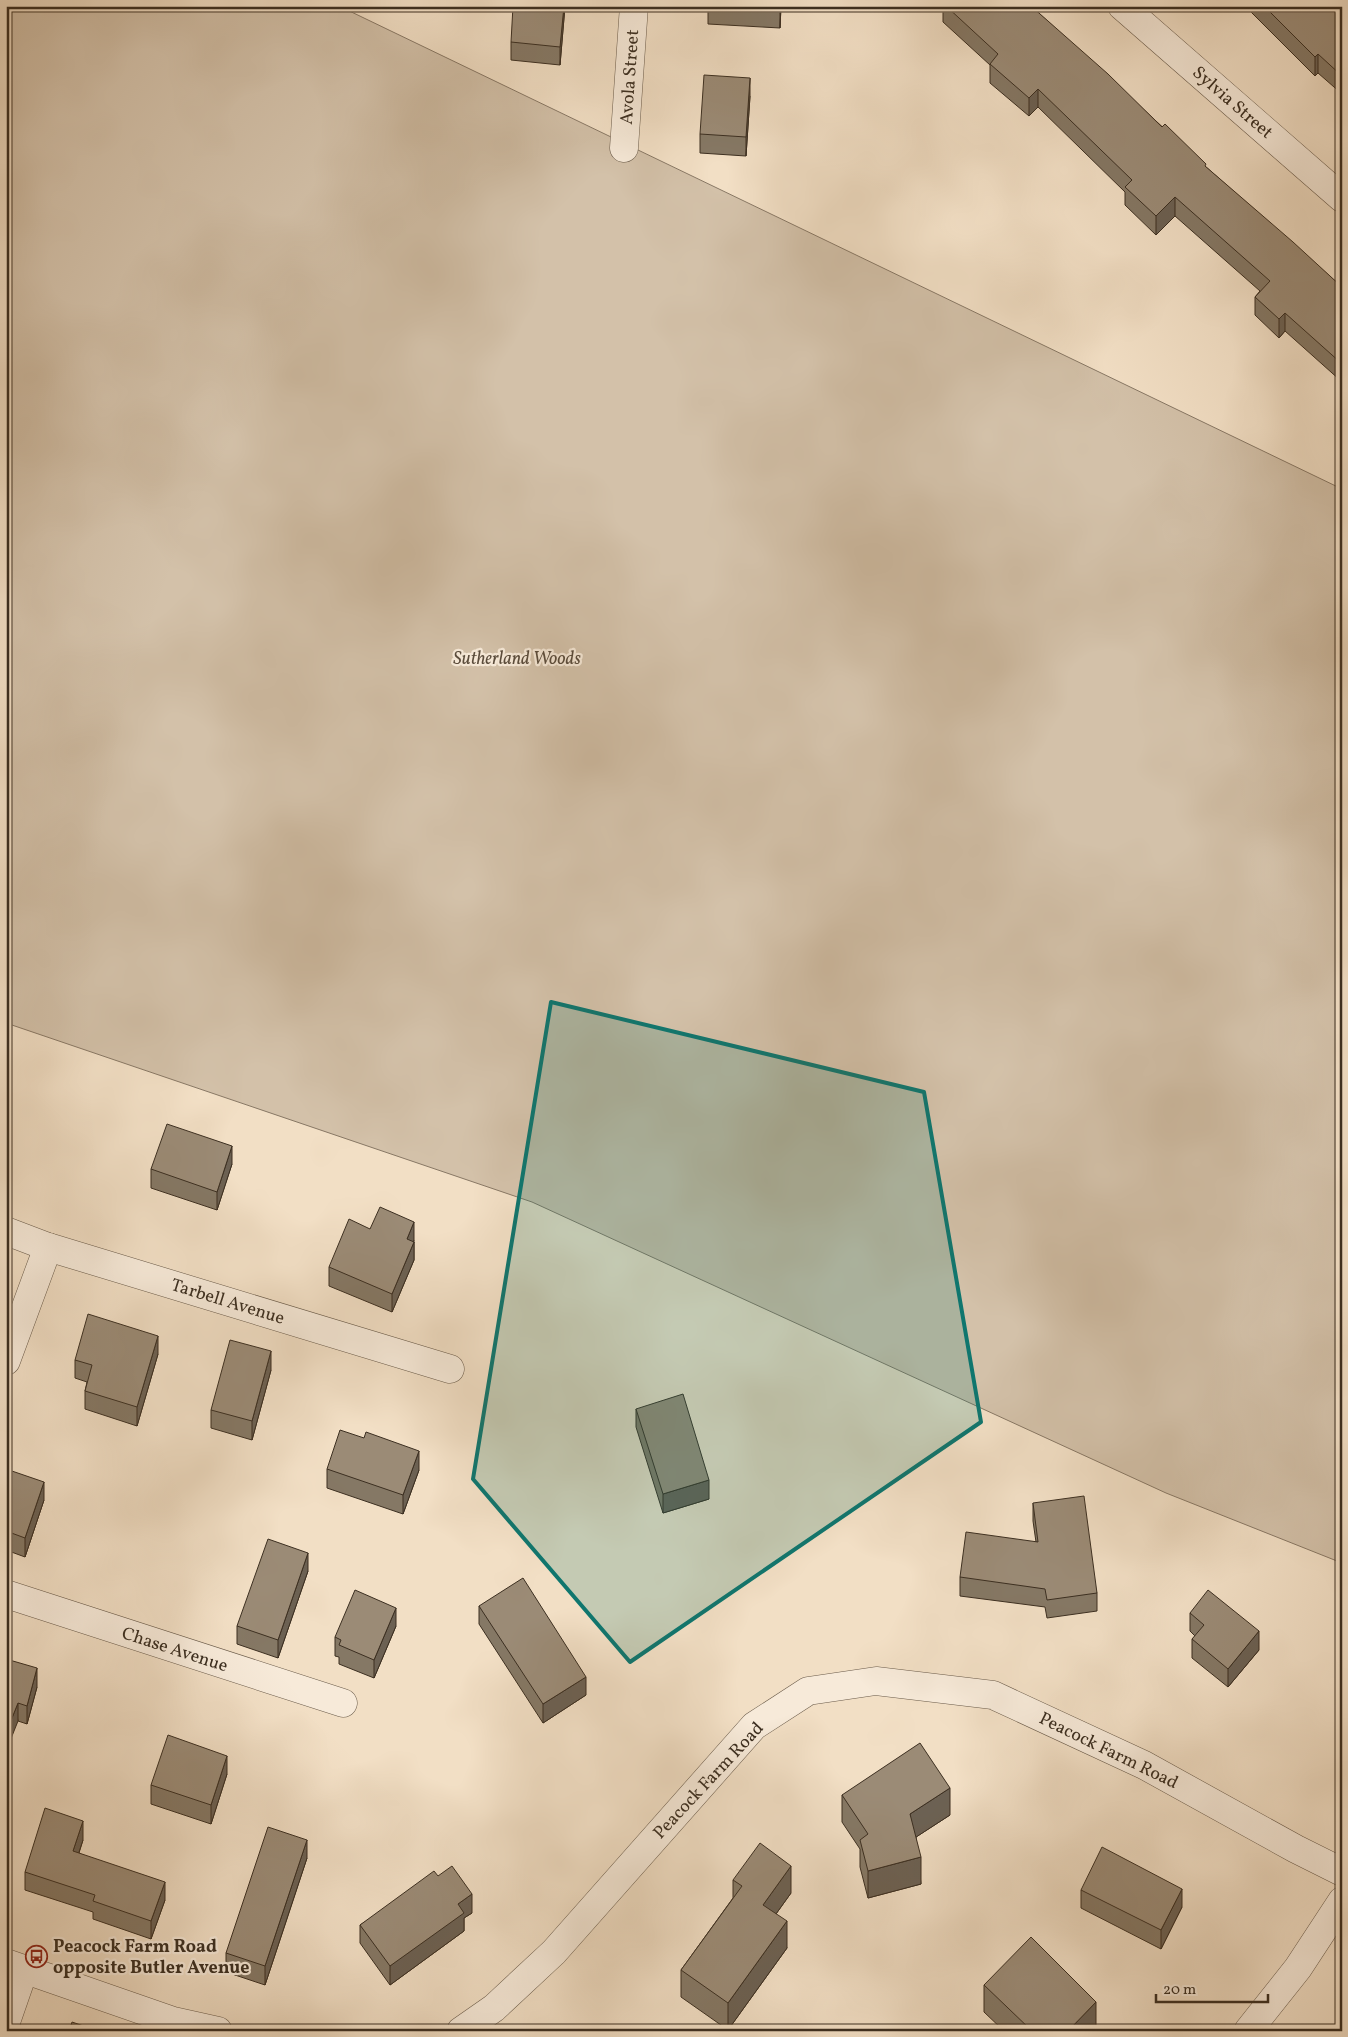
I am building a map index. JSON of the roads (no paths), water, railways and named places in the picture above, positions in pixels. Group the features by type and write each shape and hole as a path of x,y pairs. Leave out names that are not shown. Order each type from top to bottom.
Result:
{"street":[{"name":"Avola Street","path":"624,148 634,6"},
{"name":"Sylvia Street","path":"1122,6 1342,198"},
{"name":"Tarbell Avenue","path":"6,1231 48,1246 450,1369"},
{"path":"6,1360 48,1246"},
{"name":"Chase Avenue","path":"6,1594 343,1703"},
{"name":"Peacock Farm Road","path":"461,2031 494,2008 554,1952 754,1726 808,1691 876,1681 993,1695 1144,1765 1296,1849 1342,1872"},
{"path":"1248,2031 1298,1968 1342,1901"},
{"path":"6,2022 15,1966 173,2021 218,2031"}],"place":[{"name":"Peacock Farm Road opposite Butler Avenue","path":"37,1956"}],"park label":[{"name":"Sutherland Woods","path":"517,658"}]}
